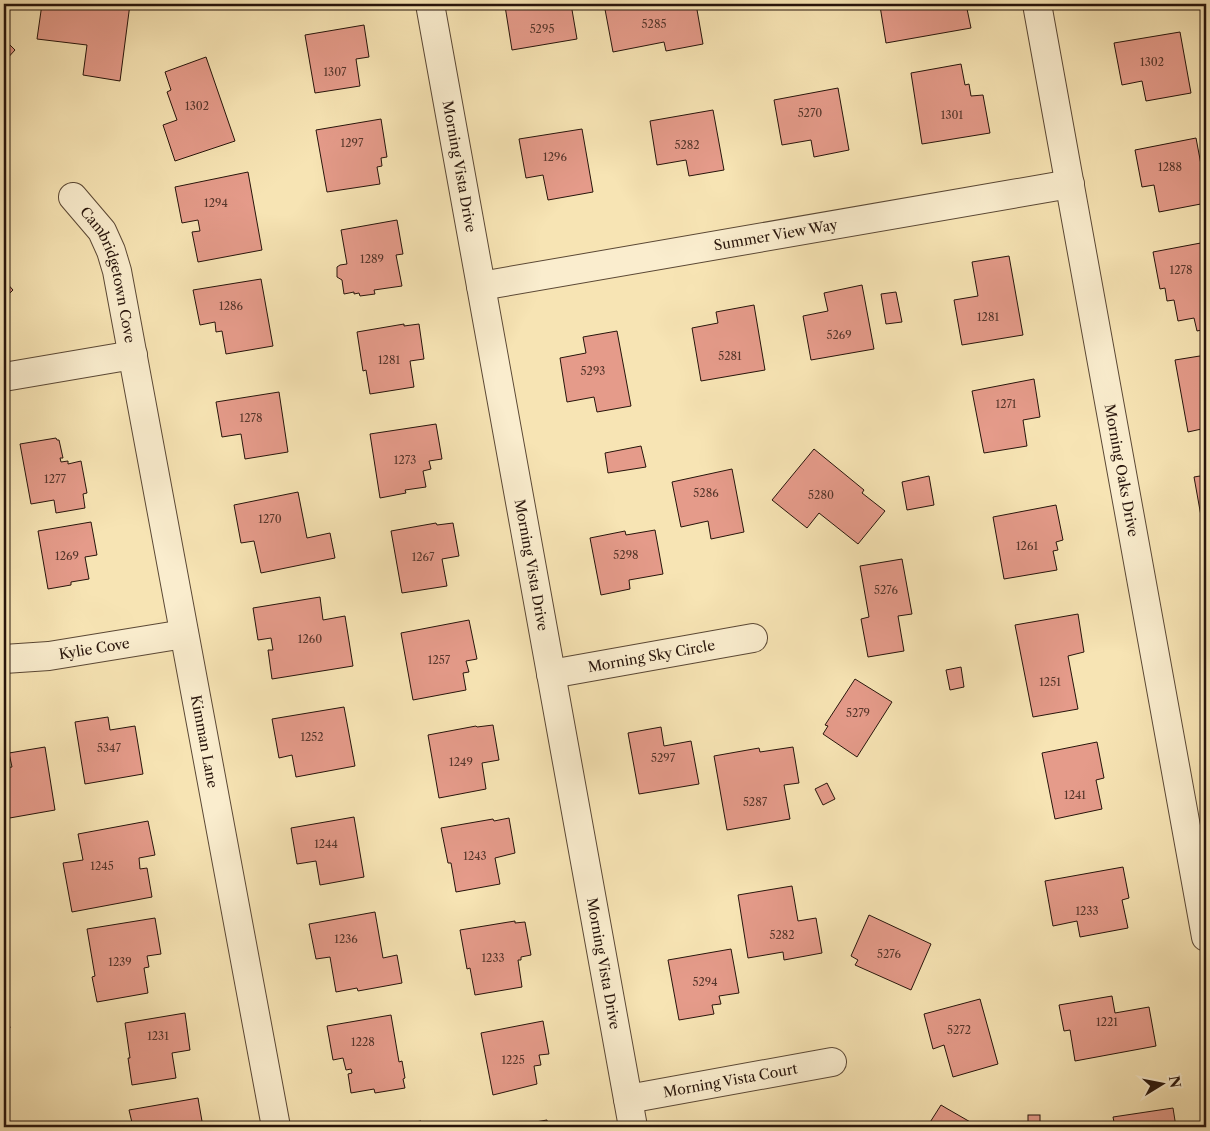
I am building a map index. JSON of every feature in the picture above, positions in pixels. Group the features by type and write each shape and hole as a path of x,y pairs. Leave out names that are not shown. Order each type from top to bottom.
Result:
{"street":[{"name":"Morning Vista Drive","path":"430,4 633,1127"},
{"name":"Morning Oaks Drive","path":"1037,4 1206,937"},
{"name":"Summer View Way","path":"481,286 1070,184"},
{"name":"Cambridgetown Cove","path":"73,197 102,231 111,251 117,271 133,355"},
{"path":"4,378 133,355"},
{"name":"Kimman Lane","path":"133,355 276,1127"},
{"name":"Kylie Cove","path":"4,659 49,656 184,634"},
{"name":"Morning Sky Circle","path":"551,674 753,638"},
{"name":"Morning Vista Court","path":"628,1099 832,1062"}],"building":[{"path":"42,4 130,4 120,81 83,75 87,45 37,39"},
{"path":"516,4 571,4 577,39 512,50 505,6"},
{"path":"604,4 666,4 666,6 696,4 703,44 666,51 664,42 613,52"},
{"path":"891,4 966,4 971,28 886,43 880,6"},
{"path":"364,25 369,57 356,59 360,86 315,93 305,35"},
{"path":"1180,32 1191,93 1146,101 1142,81 1122,85 1114,43"},
{"path":"4,39 15,50 4,62"},
{"path":"206,57 235,141 175,161 163,125 177,120 167,92 171,90 165,72"},
{"path":"961,64 965,85 969,84 971,96 983,95 990,133 922,144 911,73"},
{"path":"838,88 849,150 814,157 811,140 782,145 774,100"},
{"path":"713,110 724,170 689,176 686,160 657,165 650,121"},
{"path":"381,119 387,157 381,158 382,166 377,167 380,184 327,192 316,130"},
{"path":"582,129 593,192 548,200 543,175 526,178 519,139"},
{"path":"1196,138 1206,191 1206,203 1159,212 1154,185 1142,187 1135,150"},
{"path":"248,172 262,250 198,262 192,232 200,231 198,220 182,223 175,187"},
{"path":"397,220 403,254 396,255 402,286 374,290 375,294 360,296 359,293 354,294 354,292 344,294 342,280 337,277 337,267 347,264 341,230"},
{"path":"1206,242 1206,329 1197,331 1194,318 1178,321 1174,300 1167,301 1165,288 1160,289 1153,252"},
{"path":"1009,256 1023,335 962,345 954,300 978,296 972,262"},
{"path":"261,279 273,346 226,354 222,331 216,332 215,322 200,325 193,290"},
{"path":"4,280 13,290 4,299"},
{"path":"862,285 874,349 811,360 803,316 828,311 824,293"},
{"path":"896,292 902,322 886,324 881,294"},
{"path":"754,305 765,370 701,381 692,328 718,323 716,312"},
{"path":"404,324 404,326 419,324 424,359 410,361 414,387 370,394 366,370 363,371 357,332"},
{"path":"617,331 631,406 597,412 594,397 567,402 560,358 586,353 583,337"},
{"path":"1206,355 1206,428 1188,432 1175,360"},
{"path":"1034,379 1040,417 1023,420 1027,446 984,453 972,391"},
{"path":"279,392 288,452 245,459 241,434 222,437 216,402"},
{"path":"436,424 442,459 429,461 431,469 423,471 426,487 405,490 406,493 380,498 370,434"},
{"path":"56,438 59,440 63,458 60,458 61,462 68,461 68,464 81,461 87,493 83,494 85,508 56,513 54,500 31,504 20,444"},
{"path":"641,446 646,467 608,473 605,453"},
{"path":"814,449 864,490 862,493 885,511 858,544 819,513 807,528 772,500"},
{"path":"732,469 744,532 711,539 708,521 681,527 672,482"},
{"path":"1206,475 1206,515 1201,516 1194,477"},
{"path":"929,476 934,505 907,510 902,482"},
{"path":"298,492 307,538 330,533 335,558 261,573 254,541 241,543 234,505"},
{"path":"1056,505 1063,540 1056,542 1058,550 1053,551 1057,570 1004,579 993,517"},
{"path":"91,522 97,555 85,557 89,579 71,582 71,585 48,589 38,531"},
{"path":"436,523 437,525 453,523 459,556 442,559 447,586 402,593 391,531"},
{"path":"655,530 663,574 629,580 630,589 601,595 590,538 625,531 626,535"},
{"path":"902,559 912,614 898,616 904,651 868,657 861,619 869,617 860,566"},
{"path":"320,597 323,620 345,616 353,666 272,679 268,650 273,650 271,638 258,640 253,608"},
{"path":"1078,614 1084,652 1068,656 1078,709 1033,717 1015,625"},
{"path":"469,620 477,659 466,661 469,672 463,673 466,690 413,700 401,633"},
{"path":"961,667 964,687 950,690 946,670"},
{"path":"855,679 892,702 857,757 823,734 828,726 825,725"},
{"path":"344,707 355,766 296,777 292,755 279,758 272,719"},
{"path":"108,717 110,730 135,726 143,774 85,784 75,722"},
{"path":"493,725 499,760 482,763 486,789 439,798 428,735 476,726"},
{"path":"661,727 664,746 691,741 699,784 639,794 628,733"},
{"path":"1097,742 1104,778 1096,780 1102,809 1055,819 1042,753"},
{"path":"45,747 55,810 4,819 4,768 12,767 9,753"},
{"path":"793,747 799,783 784,785 790,819 727,830 714,756 759,748 760,752"},
{"path":"827,783 835,799 823,805 815,789"},
{"path":"354,817 364,877 320,885 316,861 297,864 291,828"},
{"path":"509,818 515,853 495,858 500,884 456,892 451,863 448,863 441,828"},
{"path":"148,821 155,855 139,858 140,869 147,868 152,897 72,912 63,863 83,860 78,834"},
{"path":"1123,867 1129,898 1122,900 1128,928 1080,937 1077,921 1053,926 1045,881"},
{"path":"792,886 798,921 816,918 822,953 784,960 783,952 748,958 738,895"},
{"path":"375,912 383,958 397,955 402,983 358,991 357,988 336,992 330,957 316,959 309,924"},
{"path":"869,915 931,944 911,990 855,965 858,960 851,956"},
{"path":"155,918 161,954 147,956 149,967 144,968 148,993 97,1002 92,977 95,976 87,929"},
{"path":"515,921 515,923 525,922 531,955 521,957 521,960 518,960 522,987 475,995 470,968 467,969 460,930"},
{"path":"731,949 739,993 719,996 721,1004 712,1005 714,1014 679,1020 668,960"},
{"path":"1112,996 1115,1013 1149,1007 1156,1046 1075,1061 1070,1030 1064,1031 1059,1005"},
{"path":"980,999 998,1064 953,1077 944,1045 933,1049 924,1014"},
{"path":"4,1010 6,1010 10,1028 4,1029"},
{"path":"185,1013 190,1050 172,1053 176,1078 132,1085 125,1023"},
{"path":"391,1015 399,1062 402,1061 405,1088 375,1093 374,1089 351,1093 348,1074 352,1073 351,1069 346,1070 343,1058 333,1060 327,1026"},
{"path":"543,1021 549,1054 539,1055 541,1065 534,1066 537,1084 493,1095 481,1033"},
{"path":"198,1098 203,1127 133,1127 129,1110"},
{"path":"941,1105 946,1108 979,1127 927,1127"},
{"path":"1173,1108 1176,1127 1115,1127 1113,1117"},
{"path":"1028,1115 1040,1115 1040,1127 1028,1127"},
{"path":"547,1120 548,1127 506,1127"},
{"path":"421,1121 422,1127 386,1127"}]}
